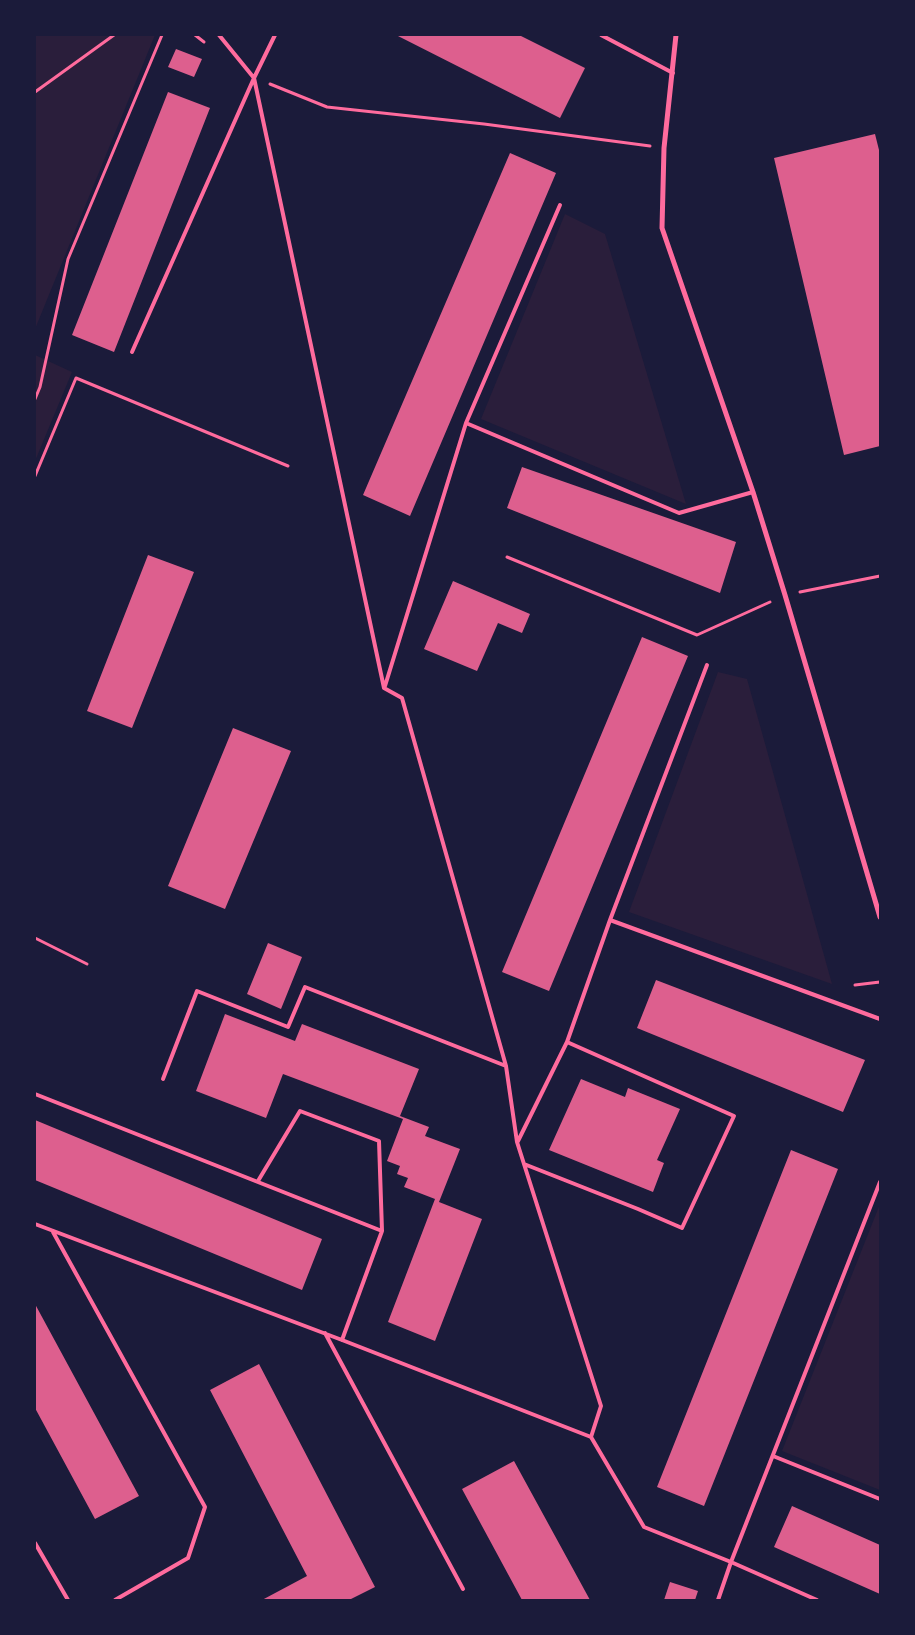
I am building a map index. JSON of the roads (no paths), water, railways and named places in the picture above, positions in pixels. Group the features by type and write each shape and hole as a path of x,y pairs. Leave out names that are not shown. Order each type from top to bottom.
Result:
{"street":[{"path":"676,35 664,148 662,228 753,492 880,917"}],"lane":[{"path":"219,35 254,78 384,688 402,698 506,1066 517,1142 601,1406 591,1437"},
{"path":"132,352 254,78 276,35"},
{"path":"601,35 673,73"},
{"path":"384,688 466,423 560,205"},
{"path":"466,423 679,513 753,492"},
{"path":"517,1142 567,1042 610,920 707,665"},
{"path":"610,920 880,1019"},
{"path":"163,1079 197,991 288,1027 305,987 506,1066"},
{"path":"524,1164 682,1228 734,1116 567,1042"},
{"path":"35,1094 258,1180 382,1231"},
{"path":"258,1180 300,1111 379,1141 382,1231 342,1340"},
{"path":"718,1600 731,1562 880,1182"},
{"path":"35,1224 325,1333 591,1437 644,1527 731,1562 817,1600"},
{"path":"53,1232 205,1506 188,1558 114,1600"},
{"path":"325,1333 463,1589"},
{"path":"773,1456 880,1499"},
{"path":"35,1543 68,1600"}]}
